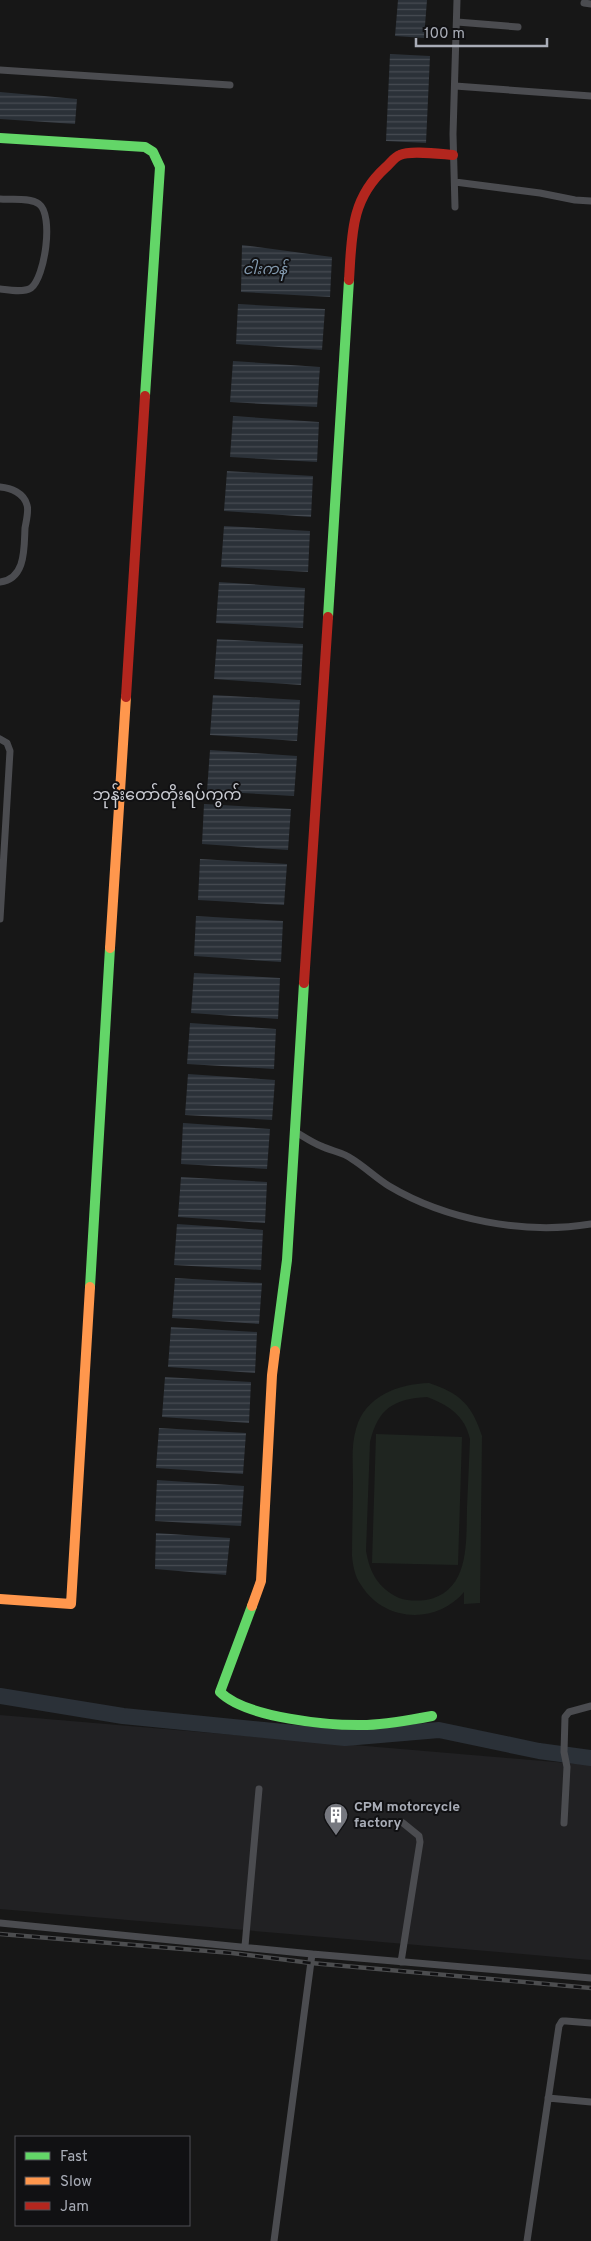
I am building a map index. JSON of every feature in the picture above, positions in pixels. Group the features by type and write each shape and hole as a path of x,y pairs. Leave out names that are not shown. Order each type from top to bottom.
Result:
{"street":[{"path":"455,207 453,155 457,0"},
{"path":"457,22 518,26"},
{"path":"0,70 230,84"},
{"path":"455,86 591,96"},
{"path":"0,138 145,147 153,152 160,167 109,961 71,1604 0,1599"},
{"path":"432,1716 381,1724 327,1723 286,1717 247,1707 227,1700 220,1692 261,1581 272,1375 287,1260 346,356 352,225 360,202 375,177 399,155 407,153 453,155"},
{"path":"454,182 591,201"},
{"path":"0,199 33,201 45,212 47,221 42,269 36,282 24,291 0,289"},
{"path":"0,487 19,492 27,505 23,563 14,576 0,582"},
{"path":"0,739 7,743 10,751 0,919"},
{"path":"294,1131 319,1145 352,1158 390,1186 431,1207 454,1215 481,1221 546,1227 591,1224"},
{"path":"564,1823 565,1716 572,1711 591,1706"},
{"path":"245,1946 259,1790"},
{"path":"401,1962 420,1842 419,1836 403,1823"},
{"path":"0,1923 312,1954 591,1978"},
{"path":"274,2241 312,1954"},
{"path":"527,2241 561,2023 566,2021 591,2023"},
{"path":"548,2098 591,2102"}],"shaded area":[{"path":"429,1383 457,1396 474,1416 482,1436 480,1603 464,1604 464,1592 452,1603 439,1610 411,1615 396,1612 383,1606 371,1597 361,1585 356,1575 352,1556 353,1442 360,1418 375,1400 395,1389","holes":["427,1397 455,1412 468,1431 470,1439 466,1536 463,1564 458,1577 451,1587 440,1595 416,1601 399,1598 386,1590 380,1585 370,1566 366,1551 370,1442 378,1421 389,1408 405,1400"]},
{"path":"376,1434 462,1437 458,1565 372,1563"},
{"path":"0,1715 591,1765 591,1960 0,1909"}],"water":[{"path":"398,0 427,0 424,38 395,36"},
{"path":"390,54 430,56 426,143 386,141"},
{"path":"0,92 77,99 75,124 0,119"},
{"name":"ငါးကန်","path":"242,245 332,257 330,297 241,292"},
{"name":"ငါးကန်","path":"238,304 325,309 322,350 236,344"},
{"path":"233,361 320,367 317,407 230,402"},
{"path":"233,416 319,422 317,462 230,457"},
{"path":"227,471 313,476 311,517 224,511"},
{"path":"224,526 310,531 308,572 221,567"},
{"path":"219,582 305,588 303,628 216,623"},
{"path":"217,639 303,644 301,685 214,679"},
{"path":"213,695 300,700 297,741 210,735"},
{"path":"210,750 297,756 294,796 207,791"},
{"path":"204,804 291,809 288,850 202,844"},
{"path":"200,859 287,864 284,905 198,900"},
{"path":"196,916 283,921 281,962 194,956"},
{"path":"194,973 280,978 278,1019 191,1013"},
{"path":"190,1023 276,1029 274,1069 187,1064"},
{"path":"188,1074 275,1080 272,1120 185,1115"},
{"path":"183,1123 270,1129 267,1169 181,1164"},
{"path":"181,1177 267,1182 265,1223 178,1217"},
{"path":"177,1224 263,1230 261,1270 174,1265"},
{"path":"175,1278 262,1283 259,1324 172,1318"},
{"path":"171,1327 257,1332 255,1373 168,1367"},
{"path":"165,1377 251,1382 249,1423 162,1417"},
{"path":"159,1428 246,1433 243,1474 156,1468"},
{"path":"157,1480 244,1486 241,1526 155,1521"},
{"path":"156,1533 230,1538 226,1575 155,1569"}],"waterway":[{"path":"0,1696 123,1716 345,1738 439,1730 539,1751 591,1758"}],"railway":[{"path":"0,1934 232,1953 311,1963 591,1988"}],"traffic: fast":[{"path":"0,138 145,147 153,152 160,167 145,396"},
{"path":"328,617 349,280"},
{"path":"90,1287 110,948"},
{"path":"275,1351 287,1260 304,983"},
{"path":"252,1606 220,1692 232,1701 249,1708 289,1719 332,1724 375,1724 432,1716"}],"traffic: slow":[{"path":"110,948 126,697"},
{"path":"0,1599 71,1604 90,1287"},
{"path":"252,1606 261,1581 272,1375 275,1351"}],"traffic: jam":[{"path":"349,280 352,234 355,220 365,193 374,180 400,155 411,153 453,155"},
{"path":"126,697 145,396"},
{"path":"304,983 328,617"}],"place":[{"name":"CPM motorcycle factory","path":"336,1836"}],"district":[{"name":"ဘုန်းတော်တိုးရပ်ကွက်","path":"167,796"}]}
